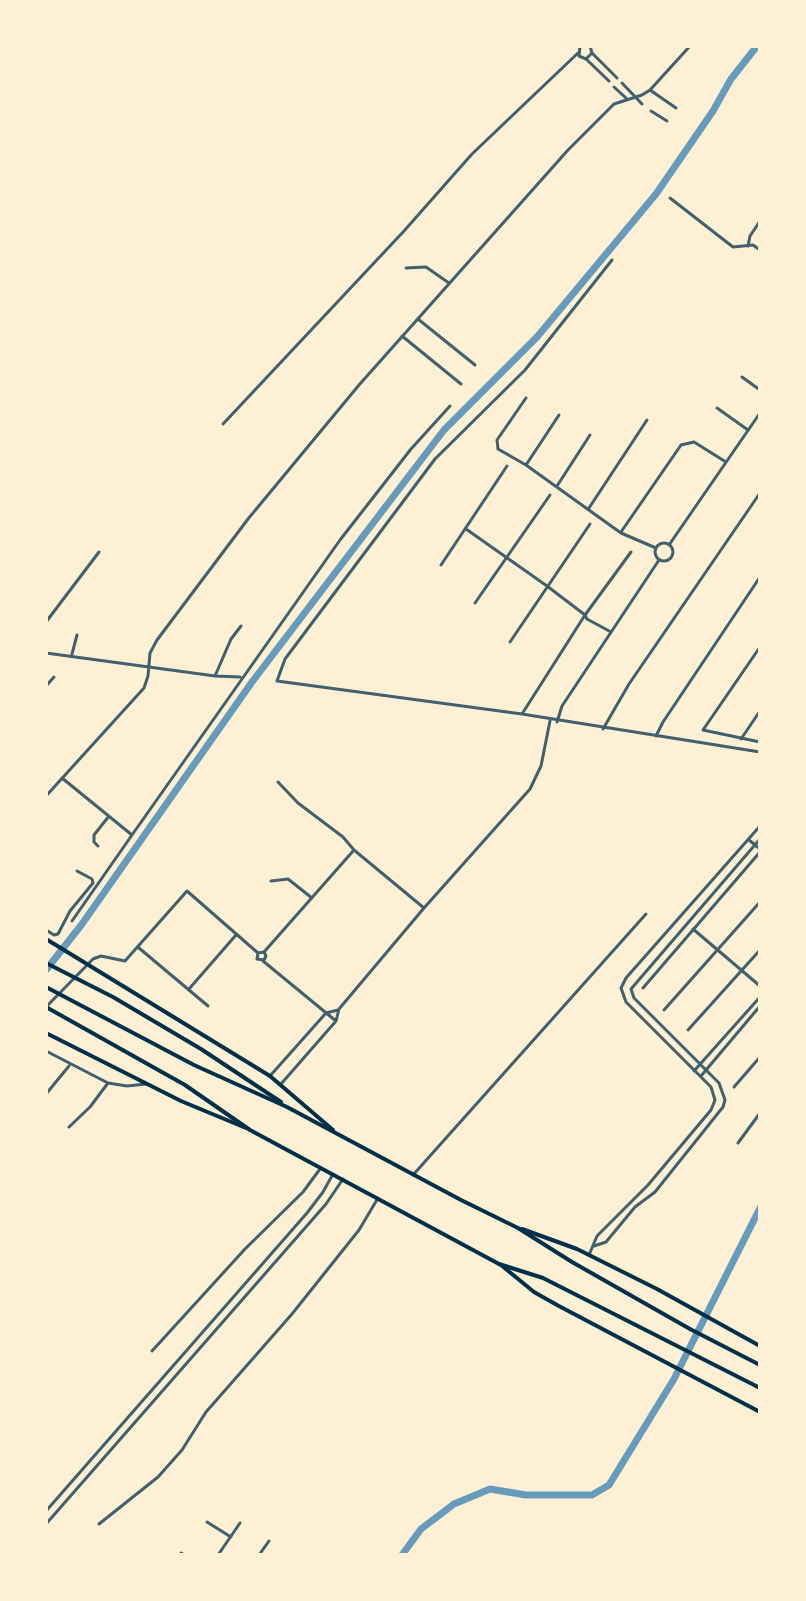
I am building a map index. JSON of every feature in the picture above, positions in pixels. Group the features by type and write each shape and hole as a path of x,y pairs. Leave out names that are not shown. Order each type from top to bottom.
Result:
{"main road":[{"path":"46,939 270,1076 334,1131"},
{"path":"46,963 113,997 201,1049 287,1107"},
{"path":"46,987 194,1065 287,1107 518,1228 690,1329 760,1365"},
{"path":"46,1007 185,1085 250,1130"},
{"path":"46,1033 321,1167 499,1264 534,1292 760,1412"},
{"path":"518,1228 589,1255 760,1346"},
{"path":"499,1264 543,1278 760,1388"}],"street":[{"path":"223,424 472,154 578,53 580,46"},
{"path":"578,53 607,80 615,76 592,53 590,46"},
{"path":"46,796 144,688 150,653 170,621 248,519 402,336 542,177 614,104 650,90 690,46"},
{"path":"586,59 592,53"},
{"path":"622,83 642,104"},
{"path":"614,87 626,98"},
{"path":"650,90 676,108"},
{"path":"651,111 667,121"},
{"path":"670,198 733,247 753,245 760,250"},
{"path":"748,246 750,236 760,221"},
{"path":"612,260 525,370 435,459 285,659 277,681 522,714 550,721 760,752"},
{"path":"406,268 426,267 449,283"},
{"path":"418,319 475,365"},
{"path":"402,336 461,384"},
{"path":"742,377 760,390"},
{"path":"526,398 496,445 498,449 557,486 621,533 656,548"},
{"path":"72,921 340,540 411,449 450,406"},
{"path":"717,408 748,430"},
{"path":"669,545 760,413"},
{"path":"526,465 559,415"},
{"path":"589,508 647,420"},
{"path":"557,486 590,435"},
{"path":"621,533 681,445 694,442 726,462"},
{"path":"441,565 507,466"},
{"path":"603,729 629,684 760,493"},
{"path":"475,603 550,495"},
{"path":"510,642 590,524"},
{"path":"466,529 547,586 587,619 611,632"},
{"path":"662,543 669,545 673,551 671,559 659,560 655,555 656,548 662,543"},
{"path":"46,622 99,552"},
{"path":"522,714 585,615 631,552"},
{"path":"557,722 562,706 659,560"},
{"path":"656,736 760,577"},
{"path":"215,676 231,639 241,626"},
{"path":"72,654 77,635"},
{"path":"760,647 703,730 760,742"},
{"path":"46,653 241,677"},
{"path":"46,686 54,677"},
{"path":"741,739 760,711"},
{"path":"281,1084 336,1021 339,1009 424,908 530,789 541,766 550,721"},
{"path":"62,778 132,835"},
{"path":"278,782 298,803 343,837 354,850 424,908"},
{"path":"98,846 94,835 109,815"},
{"path":"589,1255 597,1236 655,1177 714,1105 711,1087 622,995 621,988 626,978 760,826"},
{"path":"594,1246 606,1242 635,1207 662,1183 723,1107 723,1091 719,1083 631,993 633,983 760,839"},
{"path":"643,988 760,851 749,840"},
{"path":"46,1007 93,959 101,956 125,961 187,891 258,953 264,952 354,850"},
{"path":"46,930 56,936 70,911 93,883 92,879 77,871"},
{"path":"271,881 288,879 312,898"},
{"path":"664,1010 760,902"},
{"path":"413,1175 646,914"},
{"path":"679,919 685,925"},
{"path":"693,929 760,986"},
{"path":"189,989 236,935"},
{"path":"139,948 208,1006"},
{"path":"688,1030 760,950"},
{"path":"263,961 266,956 264,952"},
{"path":"258,953 257,959 336,1021"},
{"path":"694,1071 760,997"},
{"path":"701,1076 760,1006"},
{"path":"270,1076 326,1013 339,1009"},
{"path":"302,1040 313,1048"},
{"path":"46,1051 108,1083 127,1086 150,1083"},
{"path":"734,1087 760,1057"},
{"path":"46,1094 70,1065"},
{"path":"69,1127 90,1107 108,1083"},
{"path":"738,1143 760,1113"},
{"path":"152,1351 245,1249 303,1192 321,1167"},
{"path":"46,1511 293,1229 323,1192 333,1174"},
{"path":"655,1177 662,1183"},
{"path":"46,1524 326,1204 343,1179"},
{"path":"99,1524 158,1477 182,1450 206,1412 292,1314 371,1214 378,1198"},
{"path":"612,1221 619,1226"},
{"path":"207,1522 231,1537"},
{"path":"218,1555 240,1523"},
{"path":"259,1555 269,1541"}],"waterway":[{"path":"46,970 82,924 252,682 444,430 537,337 656,194 713,111 731,79 757,46"},
{"path":"402,1555 421,1529 454,1504 490,1489 526,1495 592,1495 609,1485 674,1379 760,1208"}]}
